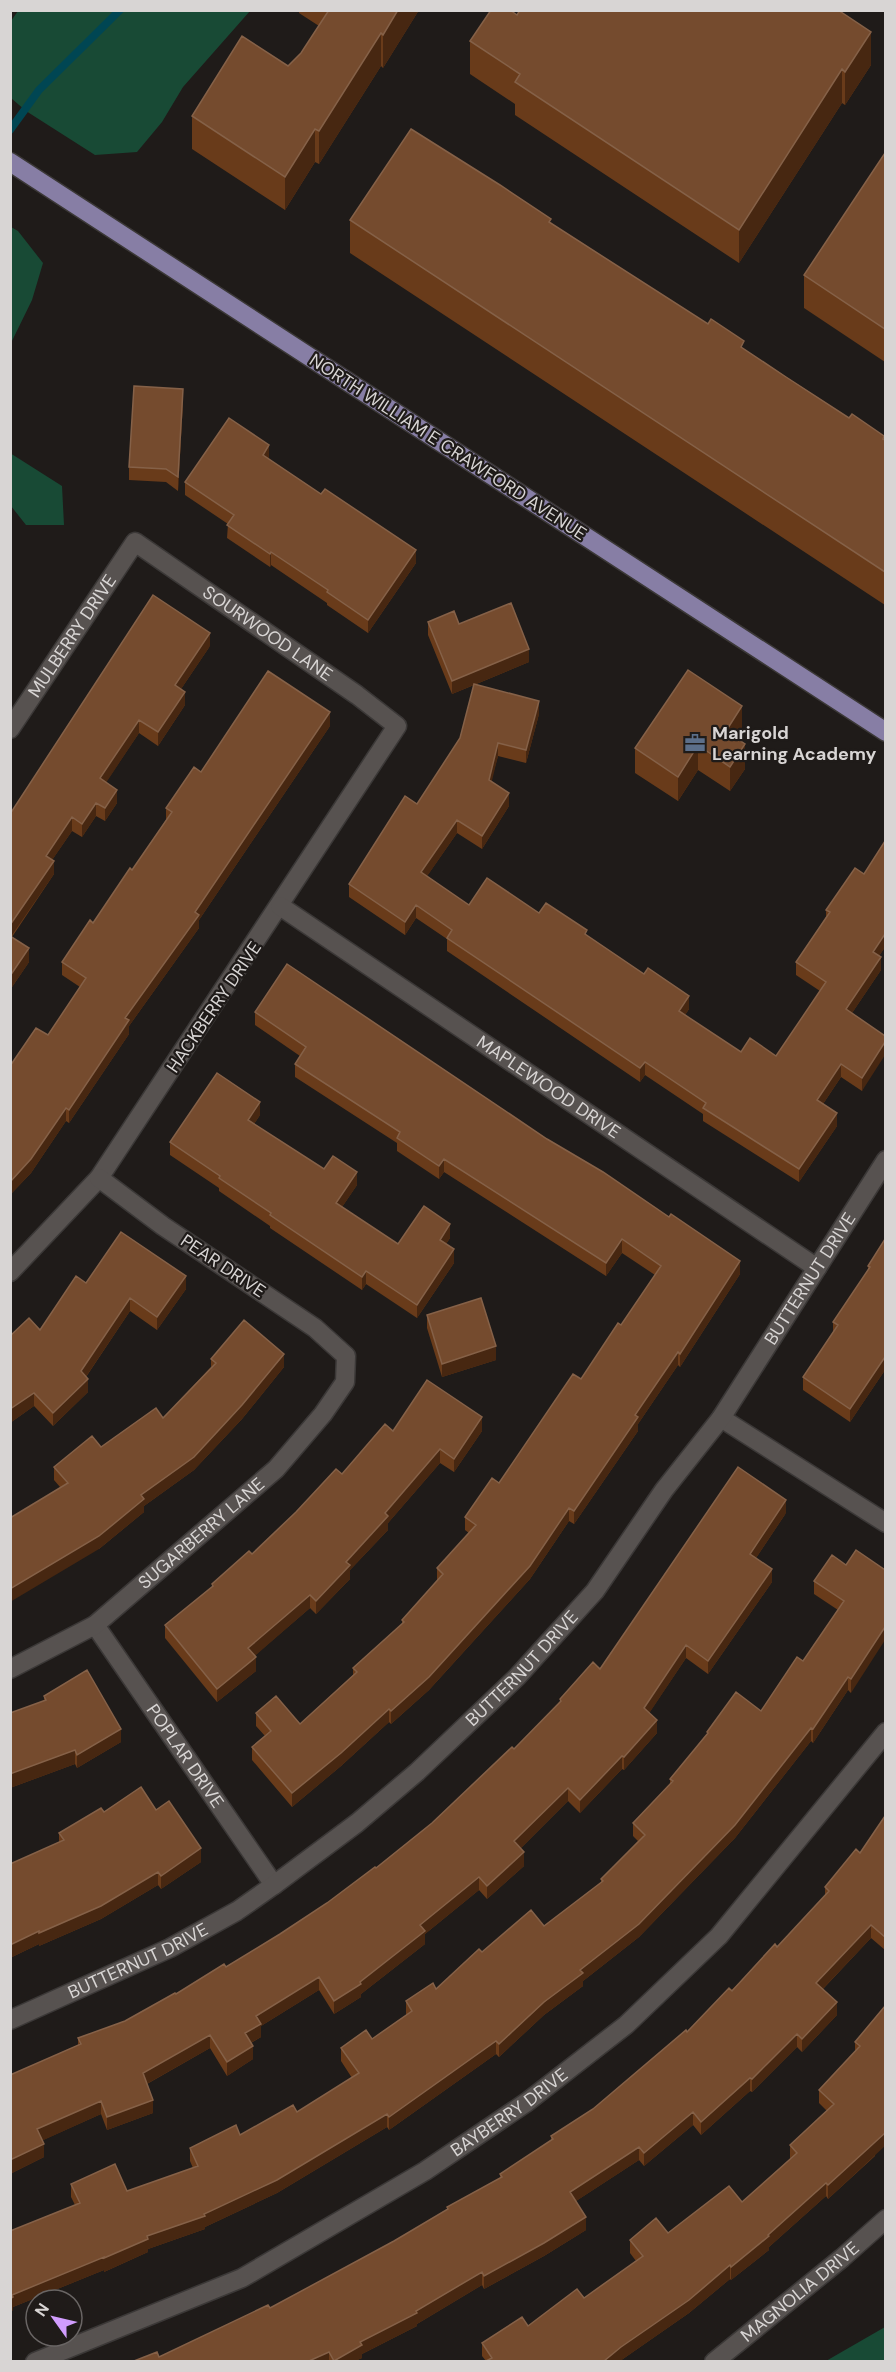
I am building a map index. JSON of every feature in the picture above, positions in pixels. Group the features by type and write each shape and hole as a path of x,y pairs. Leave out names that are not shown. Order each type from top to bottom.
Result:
{"main road":[{"name":"NORTH WILLIAM E CRAWFORD AVENUE","path":"12,163 885,732"}],"street":[{"name":"SOURWOOD LANE","path":"135,542 357,695 397,726"},
{"name":"MULBERRY DRIVE","path":"10,729 135,542"},
{"name":"HACKBERRY DRIVE","path":"10,1272 99,1178 397,726"},
{"name":"MAPLEWOOD DRIVE","path":"280,906 817,1268"},
{"name":"BUTTERNUT DRIVE","path":"10,2020 170,1948 237,1911 274,1886 417,1772 517,1677 594,1591 664,1490 721,1418 885,1160"},
{"name":"PEAR DRIVE","path":"99,1178 163,1226 315,1328 346,1356"},
{"name":"SUGARBERRY LANE","path":"10,1669 95,1625 276,1469 323,1414 345,1382 346,1356"},
{"path":"721,1418 885,1523"},
{"name":"POPLAR DRIVE","path":"95,1625 274,1886"},
{"name":"BAYBERRY DRIVE","path":"34,2361 242,2278 425,2171 527,2102 626,2025 719,1936 885,1732"},
{"name":"MAGNOLIA DRIVE","path":"714,2361 833,2265 885,2219"}],"green space":[{"path":"18,11 250,11 183,87 162,122 137,152 95,155 26,111 11,98 11,21"},
{"path":"11,227 18,231 43,263 32,300 11,343"},
{"path":"10,453 62,486 64,525 26,525 11,506"},
{"path":"885,2327 885,2361 826,2361"}],"building":[{"path":"329,10 398,10 319,131 315,129 285,177 192,116 242,36 288,66 301,53"},
{"path":"491,10 510,10 517,15 520,10 838,10 871,32 845,72 842,69 739,230 515,82 520,74 470,41"},
{"path":"411,129 500,185 551,219 549,222 708,324 711,319 744,341 741,347 849,418 852,414 884,436 885,572 350,220"},
{"path":"885,153 885,329 804,275"},
{"path":"134,386 183,389 178,477 166,469 129,467"},
{"path":"229,418 269,445 263,455 321,494 325,489 416,550 368,620 327,592 328,590 227,525 234,515 185,482"},
{"path":"153,595 210,633 175,685 185,692 158,732 139,720 100,778 117,790 105,808 96,803 82,824 72,817 46,856 54,861 10,925 10,814"},
{"path":"511,603 529,649 452,681 428,622 454,611 459,624"},
{"path":"688,670 742,706 726,731 745,744 730,767 698,745 678,777 635,748"},
{"path":"268,671 330,712 195,912 199,915 125,1018 129,1020 69,1110 66,1108 31,1159 10,1182 10,1066 36,1028 48,1035 86,978 62,962 90,920 93,923 172,812 166,808 194,767 201,772"},
{"path":"474,684 539,701 526,750 498,743 489,780 509,793 482,836 457,820 421,872 469,905 487,878 539,913 546,903 587,930 585,934 644,974 648,968 689,996 679,1011 741,1052 750,1038 776,1056 826,982 796,962 830,912 826,910 855,868 864,874 885,841 885,934 873,952 881,957 846,1009 885,1036 885,1042 862,1078 841,1064 817,1100 837,1113 799,1169 703,1108 706,1103 645,1062 640,1068 447,938 452,930 416,905 405,922 349,884 405,796 417,804 460,738"},
{"path":"10,936 29,948 10,976"},
{"path":"287,964 547,1139 603,1172 669,1217 671,1214 740,1261 680,1354 678,1352 635,1415 638,1417 574,1511 569,1508 530,1566 429,1677 292,1793 252,1747 271,1731 256,1713 276,1696 300,1724 357,1672 353,1668 404,1622 402,1620 443,1574 437,1568 476,1525 465,1517 492,1478 499,1483 573,1374 581,1379 618,1323 621,1325 661,1266 622,1239 606,1263 444,1159 439,1166 397,1138 400,1132 295,1064 306,1047 255,1012"},
{"path":"217,1073 260,1102 248,1120 324,1169 333,1156 357,1172 336,1203 398,1244 424,1206 450,1224 440,1240 454,1249 417,1305 366,1271 362,1277 270,1215 271,1213 170,1142"},
{"path":"121,1232 186,1276 157,1317 130,1298 81,1371 88,1379 53,1413 34,1393 10,1409 10,1336 29,1318 40,1330 76,1276 86,1283"},
{"path":"885,1239 885,1357 850,1409 803,1377 838,1325 833,1322 870,1267 868,1266"},
{"path":"481,1298 496,1346 442,1364 427,1315"},
{"path":"244,1320 284,1354 242,1405 194,1457 141,1495 144,1499 99,1536 10,1589 10,1518 68,1483 54,1467 92,1436 101,1447 156,1408 163,1418 216,1363 211,1359"},
{"path":"427,1380 482,1417 454,1459 440,1449 385,1513 388,1516 346,1562 350,1565 316,1601 310,1595 248,1648 256,1657 217,1689 165,1625 213,1586 212,1584 249,1551 252,1554 336,1469 342,1474 385,1424 393,1431"},
{"path":"738,1467 786,1500 750,1554 772,1569 708,1661 686,1645 644,1708 657,1720 624,1757 622,1756 580,1800 568,1788 514,1841 524,1852 487,1886 479,1877 420,1925 425,1931 360,1982 361,1984 334,2001 319,1977 256,2016 261,2024 245,2033 253,2046 227,2062 210,2035 143,2073 153,2100 107,2117 101,2101 37,2129 44,2144 10,2160 10,2075 81,2044 78,2038 125,2021 176,1994 224,1964 226,1967 327,1903 376,1868 432,1823 512,1747 514,1749 561,1701 560,1699 593,1662 600,1669"},
{"path":"856,1550 885,1570 885,1627 851,1679 848,1677 813,1729 811,1728 735,1825 639,1924 580,1970 583,1973 544,2002 499,2044 496,2041 389,2117 387,2114 277,2180 204,2214 205,2216 147,2236 148,2239 104,2258 24,2288 12,2295 10,2299 10,2231 80,2203 71,2184 115,2164 127,2191 198,2166 190,2148 236,2125 240,2135 293,2105 297,2112 359,2073 341,2048 366,2030 372,2039 412,2011 406,2001 433,1983 436,1989 479,1949 482,1952 531,1910 544,1926 603,1881 601,1879 645,1835 633,1823 673,1781 670,1779 708,1733 736,1692 761,1711 797,1657 803,1661 844,1601 814,1581 832,1555 846,1565"},
{"path":"87,1670 121,1729 77,1755 75,1750 10,1774 10,1713 46,1700 44,1696"},
{"path":"141,1787 156,1810 169,1801 201,1848 161,1876 158,1872 101,1906 10,1945 10,1864 64,1840 59,1833 101,1808 104,1812"},
{"path":"885,1816 885,1937 871,1925 816,1983 837,2002 802,2039 797,2034 752,2079 750,2078 701,2122 693,2112 644,2153 639,2147 570,2192 586,2217 484,2276 482,2272 416,2311 417,2313 360,2342 362,2345 334,2361 329,2352 309,2361 134,2361 157,2352 159,2357 268,2305 270,2308 394,2241 448,2209 447,2207 502,2177 500,2174 553,2139 551,2136 593,2109 686,2030 687,2032 729,1988 732,1991 775,1944 777,1947 829,1891 825,1887 856,1849 860,1853"},
{"path":"885,2006 885,2133 828,2185 826,2183 769,2236 689,2300 604,2361 486,2361 492,2358 482,2343 522,2317 528,2326 577,2289 584,2298 643,2256 630,2240 656,2218 668,2233 729,2186 742,2202 797,2153 790,2145 834,2104 819,2090 860,2046 855,2042"}],"waterway":[{"path":"10,130 39,90 120,10"}],"place":[{"name":"Marigold Learning Academy","path":"695,743"}]}
